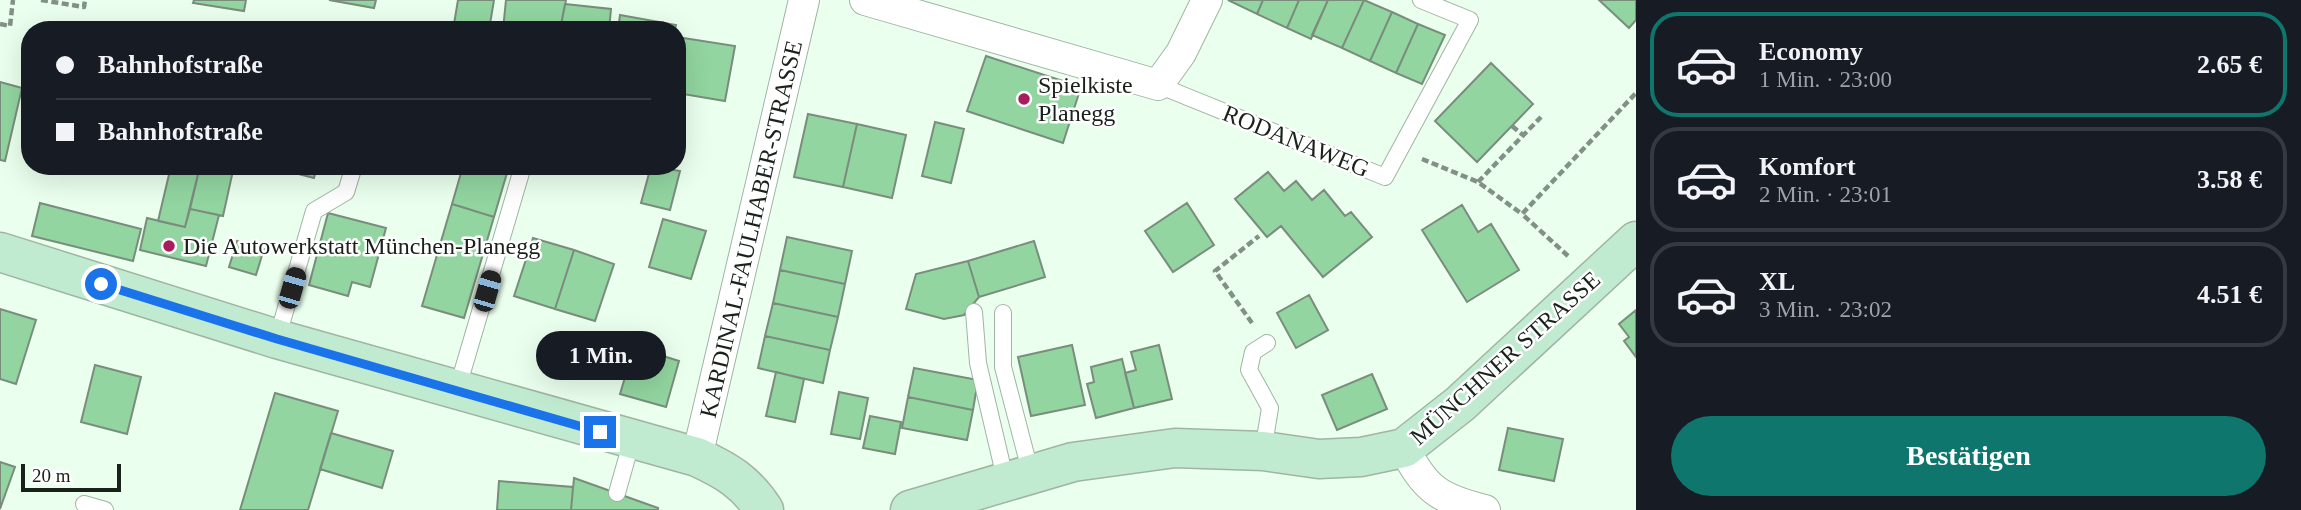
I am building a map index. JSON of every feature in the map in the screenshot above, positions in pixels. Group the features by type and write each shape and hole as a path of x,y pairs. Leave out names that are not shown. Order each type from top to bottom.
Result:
{"street":[{"name":"KARDINAL-FAULHABER-STRASSE","path":"697,457 804,0"},
{"path":"864,0 1158,85 1181,53 1207,0"},
{"name":"MÜNCHNER STRASSE","path":"909,510 1003,488 1073,462 1175,448 1263,451 1318,459 1361,457 1404,448 1460,404 1636,241"},
{"path":"0,252 277,339 697,457 730,472 751,489 764,510"},
{"path":"1404,448 1422,482 1459,504 1485,510"}],"lane":[{"name":"RODANAWEG","path":"1158,85 1385,177 1470,20 1421,0"},
{"path":"277,339 314,211 346,192 351,175"},
{"path":"457,390 520,175"},
{"path":"974,312 978,363 1003,488"},
{"path":"1003,313 1003,488"},
{"path":"1263,451 1270,408 1249,370 1252,352 1267,344"},
{"path":"617,493 632,440"},
{"path":"84,504 105,510"}],"path":[{"path":"0,24 10,26 13,0"},
{"path":"41,0 84,7 85,0"},
{"path":"1522,214 1636,93"},
{"path":"1478,182 1541,117"},
{"path":"1512,125 1523,135"},
{"path":"1400,150 1478,182 1522,214 1574,261"},
{"path":"1259,236 1215,271 1267,344"}],"building":[{"path":"194,0 246,0 244,11 193,3"},
{"path":"329,0 376,0 374,8"},
{"path":"458,0 494,0 490,21 454,21"},
{"path":"506,0 566,0 562,21 504,21"},
{"path":"1228,0 1263,0 1257,14"},
{"path":"1263,0 1299,0 1287,28 1257,14"},
{"path":"1299,0 1328,0 1311,39 1287,28"},
{"path":"1328,0 1364,0 1342,48 1312,35"},
{"path":"1364,0 1392,12 1370,61 1342,48"},
{"path":"1599,0 1636,0 1636,20 1629,28"},
{"path":"565,4 611,9 610,21 562,21"},
{"path":"1392,12 1418,24 1396,73 1370,61"},
{"path":"620,15 654,21 619,21"},
{"path":"1418,24 1445,35 1422,84 1396,73"},
{"path":"686,38 735,46 725,101 686,94"},
{"name":"Spielkiste Planegg","path":"986,56 1081,87 1063,143 967,111"},
{"path":"1491,63 1533,104 1477,162 1435,121"},
{"path":"0,82 21,88 21,92 5,161 0,160"},
{"path":"808,114 857,124 843,187 794,177"},
{"path":"935,122 964,129 951,183 922,176"},
{"path":"857,124 906,135 892,198 843,187"},
{"path":"1268,172 1284,191 1296,181 1312,200 1324,190 1345,216 1351,212 1372,237 1323,277 1281,226 1267,237 1235,199"},
{"path":"169,175 198,175 185,227 158,221"},
{"path":"198,175 232,175 223,216 190,209"},
{"path":"460,175 506,175 494,217 452,204"},
{"path":"649,175 679,175 670,210 641,203"},
{"path":"40,203 141,229 133,261 32,236"},
{"path":"1187,203 1214,245 1173,272 1145,231"},
{"path":"452,204 494,217 464,318 422,306"},
{"path":"1462,205 1478,232 1491,224 1519,270 1467,302 1422,230"},
{"path":"190,209 219,215 206,266 140,250 147,218 185,227"},
{"path":"328,213 386,228 370,287 352,282 348,296 309,285"},
{"path":"663,219 706,231 691,279 649,267"},
{"path":"787,237 852,251 845,284 780,270"},
{"path":"533,238 574,250 555,309 514,296"},
{"path":"237,241 264,249 256,275 229,267"},
{"path":"1034,241 1045,277 979,297 968,261"},
{"path":"574,250 614,264 595,321 555,309"},
{"path":"968,261 979,297 964,315 944,319 906,309 916,274"},
{"path":"780,270 845,284 838,317 773,303"},
{"path":"1309,295 1328,330 1296,348 1277,313"},
{"path":"773,303 838,317 830,350 765,336"},
{"path":"0,309 36,320 16,384 0,379"},
{"path":"1636,310 1636,357 1624,341 1629,337 1619,324"},
{"path":"765,336 830,350 823,383 758,368"},
{"path":"1072,345 1085,405 1031,416 1018,357"},
{"path":"1159,345 1172,399 1134,408 1125,373 1136,370 1131,352"},
{"path":"634,347 679,361 666,407 620,394"},
{"path":"1122,359 1134,408 1096,418 1087,384 1094,382 1091,367"},
{"path":"95,365 141,377 127,434 81,422"},
{"path":"914,368 978,380 973,410 908,397"},
{"path":"776,372 804,379 795,422 766,416"},
{"path":"1372,374 1387,409 1337,430 1322,395"},
{"path":"839,392 868,398 860,439 831,434"},
{"path":"275,393 338,411 308,510 240,510"},
{"path":"908,397 973,410 967,440 902,428"},
{"path":"870,416 901,422 895,454 863,448"},
{"path":"1508,428 1563,439 1554,481 1499,470"},
{"path":"331,433 393,451 382,488 320,469"},
{"path":"0,462 15,467 0,509"},
{"path":"574,478 658,508 658,510 571,510"},
{"path":"499,481 573,487 571,510 497,510"}],"place":[{"name":"Spielkiste Planegg","path":"1024,99"},
{"name":"Die Autowerkstatt München-Planegg","path":"169,246"}],"route":[{"path":"101,284 277,339 600,432"}]}
